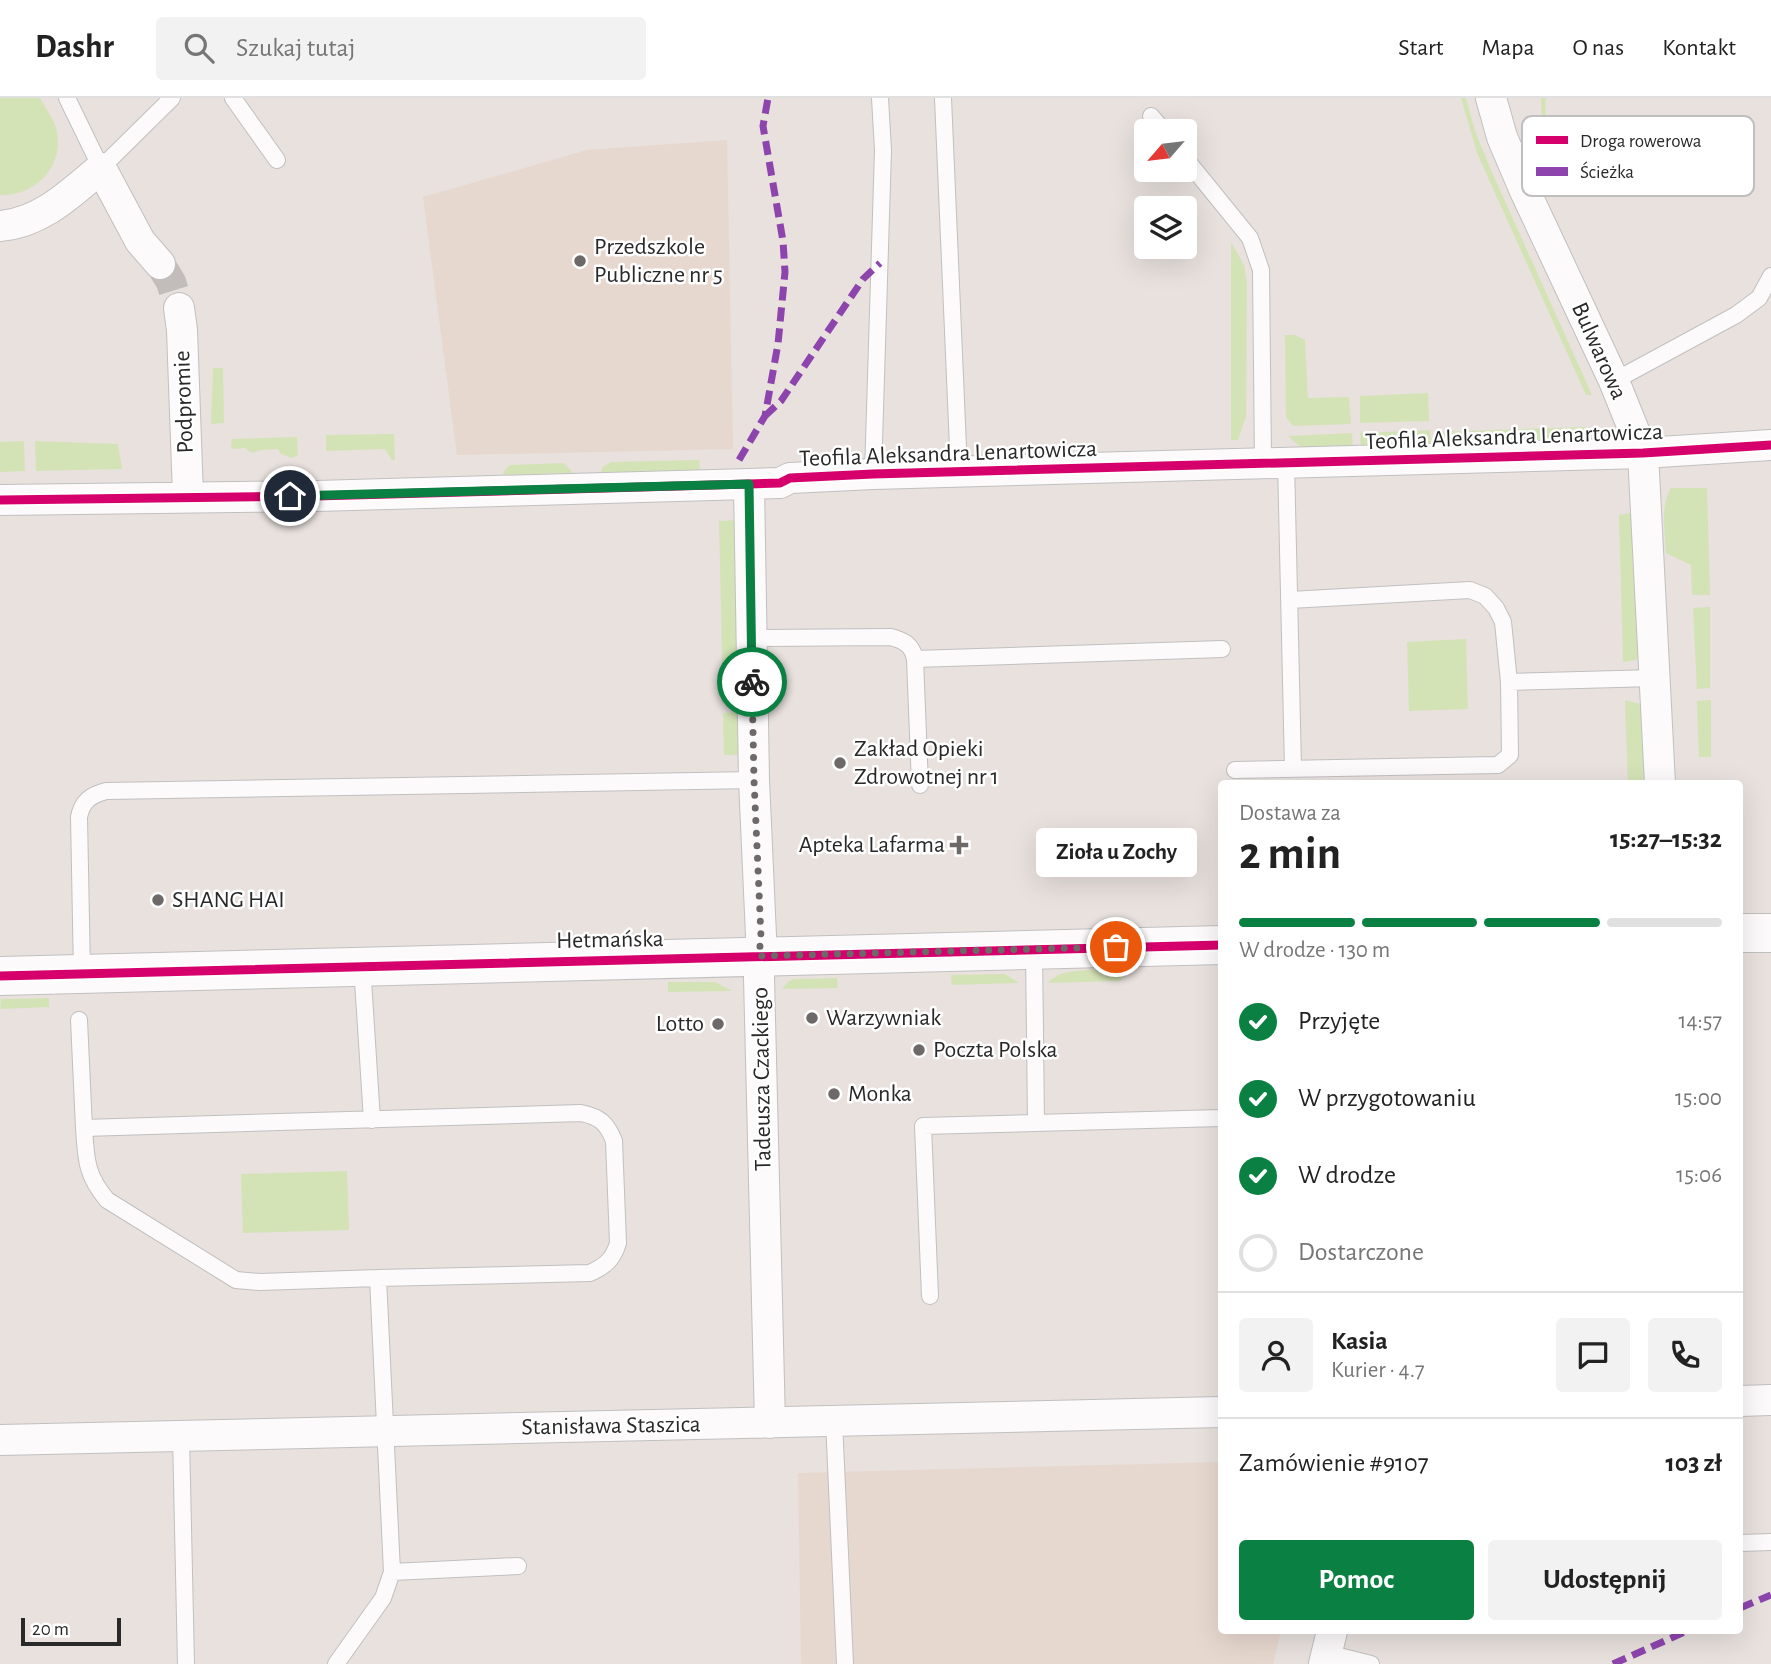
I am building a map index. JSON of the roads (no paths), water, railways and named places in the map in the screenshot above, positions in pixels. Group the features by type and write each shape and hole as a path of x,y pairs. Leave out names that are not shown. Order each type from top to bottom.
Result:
{"street":[{"name":"Bulwarowa","path":"1491,98 1502,137 1522,186"},
{"path":"0,226 23,222 53,207 101,168 140,241 160,264"},
{"name":"Bulwarowa","path":"1526,196 1614,381 1643,453 1660,780"},
{"name":"Podpromie","path":"179,308 188,496"},
{"name":"Teofila Aleksandra Lenartowicza","path":"0,500 316,496 749,484 780,482 790,478 873,474 1643,453 1771,445"},
{"name":"Tadeusza Czackiego","path":"749,484 770,1423"},
{"path":"1743,933 1771,933"},
{"name":"Hetmańska","path":"0,976 1218,945"},
{"path":"1743,1401 1771,1401"},
{"name":"Stanisława Staszica","path":"0,1440 1218,1412"}],"lane":[{"path":"67,98 101,168 172,98"},
{"path":"233,98 277,160"},
{"path":"873,474 883,150 880,98"},
{"path":"943,98 959,471"},
{"path":"1197,173 1250,238 1261,270 1275,463 1290,600 1293,768"},
{"path":"1614,381 1736,315 1759,298 1771,276"},
{"path":"1235,770 1498,765 1510,755 1509,682 1503,622 1496,608 1485,596 1471,590 1290,600"},
{"path":"752,638 891,637 905,641 913,650 915,659 920,785"},
{"path":"915,659 1222,649"},
{"path":"1509,682 1655,678"},
{"path":"82,974 79,817 86,800 95,794 119,791 754,780"},
{"path":"1034,950 1036,1122"},
{"path":"362,965 372,1120"},
{"path":"79,1020 84,1128 87,1168 94,1186 107,1200 236,1280 260,1282 590,1273 603,1267 614,1256 618,1243 614,1141 608,1126 597,1116 581,1113 84,1128"},
{"path":"930,1296 923,1126 1218,1118"},
{"path":"337,1664 383,1598 392,1572 378,1278"},
{"path":"834,1421 845,1664"},
{"path":"181,1436 186,1664"},
{"path":"1743,1543 1771,1542"},
{"path":"392,1572 518,1566"},
{"path":"1328,1649 1371,1664"}],"tunnel":[{"path":"160,264 171,282 179,308"}],"place":[{"name":"Przedszkole Publiczne nr 5","path":"580,261"},
{"name":"Zakład Opieki Zdrowotnej nr 1","path":"840,763"},
{"name":"Apteka Lafarma","path":"959,845"},
{"name":"SHANG HAI","path":"158,900"},
{"name":"Zioła u Zochy","path":"1116,947"},
{"name":"Warzywniak","path":"812,1018"},
{"name":"Lotto","path":"718,1024"},
{"name":"Poczta Polska","path":"919,1050"},
{"name":"Monka","path":"834,1094"}]}
